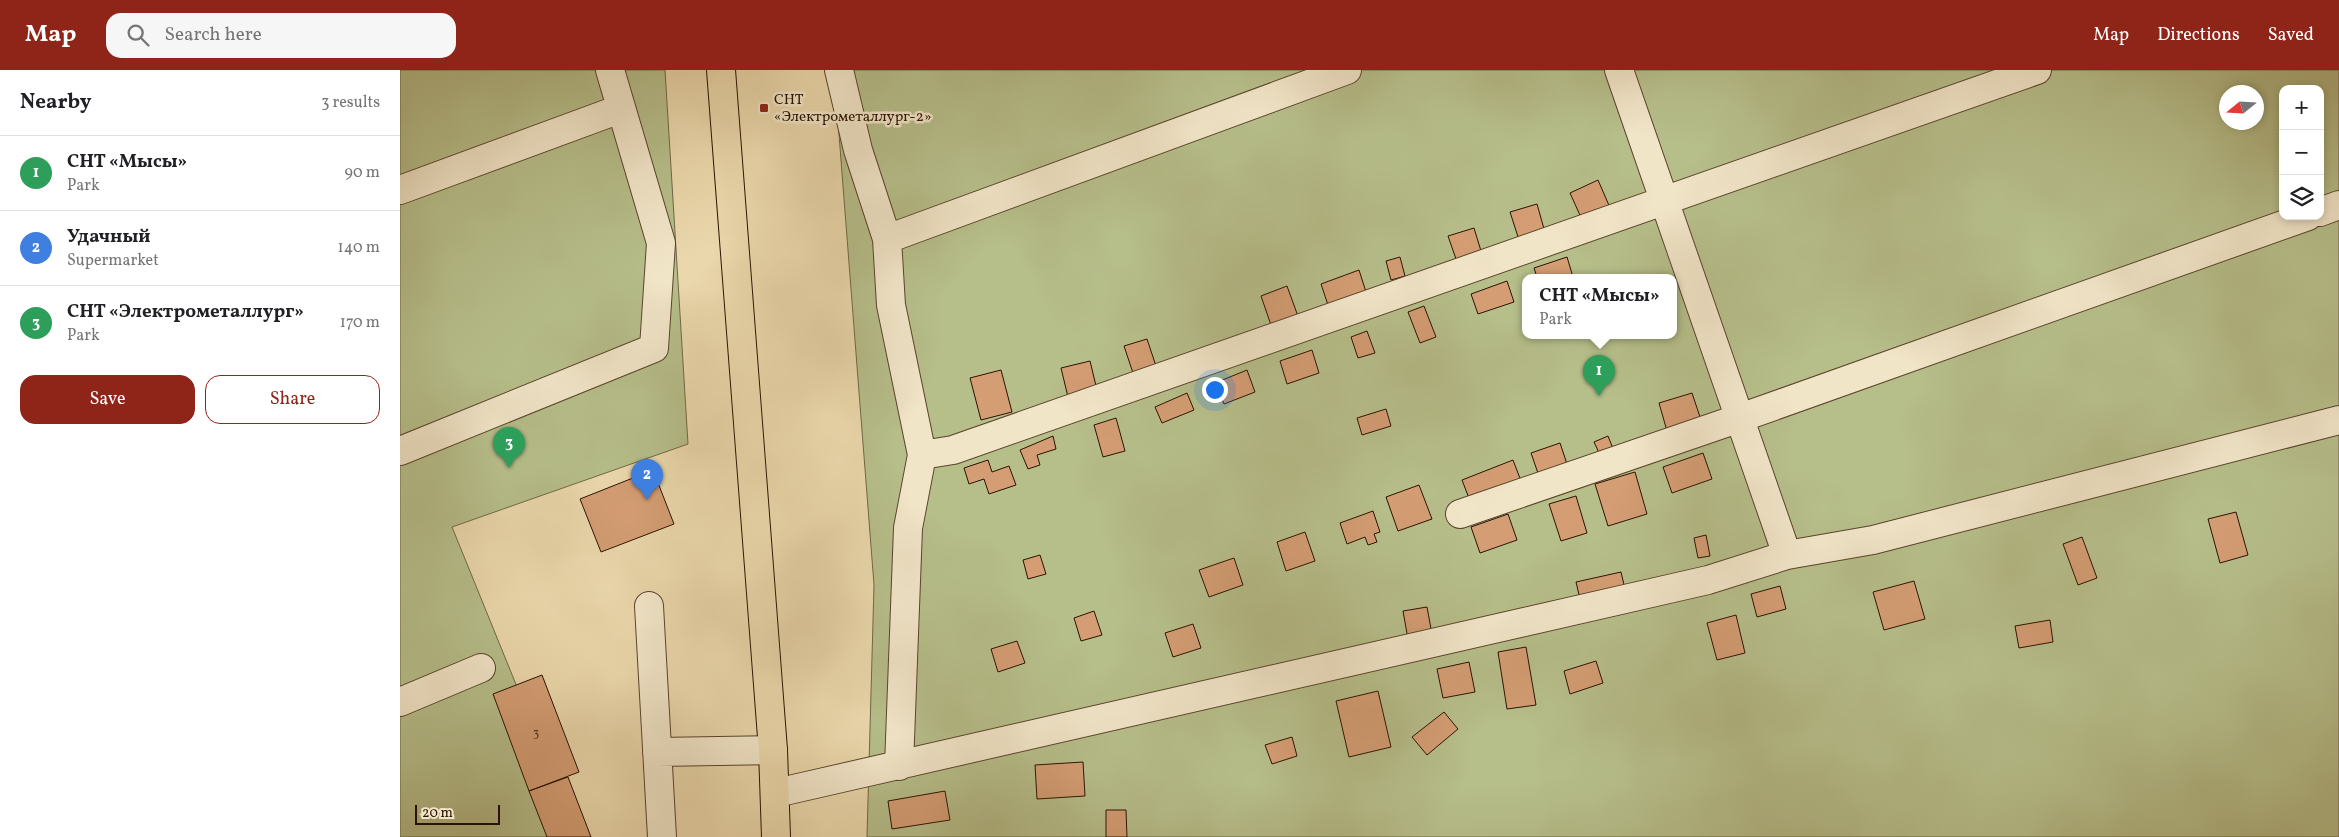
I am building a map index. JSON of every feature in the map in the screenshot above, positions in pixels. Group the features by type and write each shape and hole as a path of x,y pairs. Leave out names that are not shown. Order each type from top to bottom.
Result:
{"main road":[{"path":"721,70 773,750 776,793 776,837"}],"lane":[{"path":"400,451 654,348 661,243 610,70"},
{"path":"839,70 858,150 887,239 891,306 922,455 908,528 899,766"},
{"path":"887,239 1347,70"},
{"path":"1619,70 1787,555"},
{"path":"922,455 953,450 2037,70"},
{"path":"400,190 620,109"},
{"path":"2324,211 2339,205"},
{"path":"1460,514 1740,418 2297,220"},
{"path":"776,793 1708,580 1787,555 1873,540 2339,420"},
{"path":"649,606 662,837"},
{"path":"400,702 481,668"},
{"path":"657,752 773,750"}],"green space":[{"path":"400,70 665,70 688,444 452,527 578,837 400,837"},
{"path":"834,70 2339,70 2339,837 867,837 874,585"}],"building":[{"path":"1598,180 1611,210 1583,222 1570,193"},
{"path":"1537,204 1546,236 1520,243 1510,212"},
{"path":"1474,228 1481,251 1456,259 1448,236"},
{"path":"1400,257 1405,276 1391,280 1386,261"},
{"path":"1567,257 1572,274 1536,274 1534,268"},
{"path":"1359,270 1366,292 1328,305 1321,284"},
{"path":"1507,281 1514,302 1478,314 1471,294"},
{"path":"1287,286 1299,319 1272,328 1261,296"},
{"path":"1424,306 1436,337 1420,343 1408,312"},
{"path":"1367,331 1375,353 1358,358 1351,337"},
{"path":"1147,339 1156,366 1133,373 1124,346"},
{"path":"1312,350 1319,373 1287,384 1280,361"},
{"path":"1090,361 1097,390 1068,397 1061,368"},
{"path":"1001,370 1012,412 981,420 970,378"},
{"path":"1247,370 1255,392 1224,404 1215,383"},
{"path":"1187,393 1194,410 1162,423 1155,407"},
{"path":"1692,393 1701,420 1667,431 1659,403"},
{"path":"1386,409 1391,426 1362,435 1357,418"},
{"path":"1116,418 1125,451 1103,457 1094,425"},
{"path":"1053,436 1056,449 1037,455 1040,465 1028,469 1020,450"},
{"path":"1608,436 1614,451 1601,457 1594,442"},
{"path":"1560,443 1569,470 1540,479 1531,453"},
{"path":"1703,453 1712,479 1672,493 1663,467"},
{"path":"988,460 992,472 1009,466 1016,485 989,494 984,479 969,484 964,468"},
{"path":"1513,460 1521,481 1470,501 1462,480"},
{"path":"653,470 674,524 601,552 580,499"},
{"path":"1635,472 1647,514 1608,526 1595,484"},
{"path":"1419,485 1432,519 1398,531 1386,497"},
{"path":"1576,496 1587,533 1561,541 1549,504"},
{"path":"1373,511 1380,532 1374,534 1377,542 1368,545 1365,537 1347,544 1340,523"},
{"path":"2236,512 2248,555 2220,563 2208,519"},
{"path":"1508,514 1517,540 1480,553 1471,527"},
{"path":"1305,532 1315,561 1286,571 1277,542"},
{"path":"1706,535 1710,556 1698,558 1694,538"},
{"path":"2082,537 2097,578 2078,585 2063,544"},
{"path":"1040,555 1046,574 1028,579 1023,560"},
{"path":"1234,558 1243,585 1209,597 1199,570"},
{"path":"1621,572 1625,589 1580,599 1576,582"},
{"path":"1914,581 1925,619 1884,630 1873,592"},
{"path":"1780,586 1786,609 1757,617 1751,594"},
{"path":"1427,607 1432,634 1408,639 1403,611"},
{"path":"1094,611 1102,635 1081,641 1074,618"},
{"path":"1736,615 1745,653 1717,660 1707,623"},
{"path":"2050,620 2053,642 2019,648 2015,626"},
{"path":"1193,624 1201,648 1173,657 1165,633"},
{"path":"1017,641 1025,663 998,672 991,649"},
{"path":"1526,647 1536,705 1507,709 1498,652"},
{"path":"1596,661 1603,683 1570,694 1564,671"},
{"path":"1469,662 1475,692 1443,698 1437,669"},
{"path":"542,675 579,772 529,791 493,694"},
{"path":"1378,691 1391,747 1349,757 1336,701"},
{"path":"1444,712 1458,729 1427,755 1412,737"},
{"path":"1292,737 1297,756 1272,764 1265,745"},
{"path":"1083,762 1085,796 1037,799 1035,765"},
{"path":"568,777 591,837 547,837 529,791"},
{"path":"945,791 950,820 892,829 888,801"},
{"path":"1106,810 1126,810 1127,837 1106,837"}],"place":[{"name":"СНТ «Электрометаллург-2»","path":"764,108"},
{"name":"СНТ «Мысы»","path":"1599,396"},
{"name":"СНТ «Электрометаллург»","path":"509,468"},
{"name":"Удачный","path":"647,500"}]}
